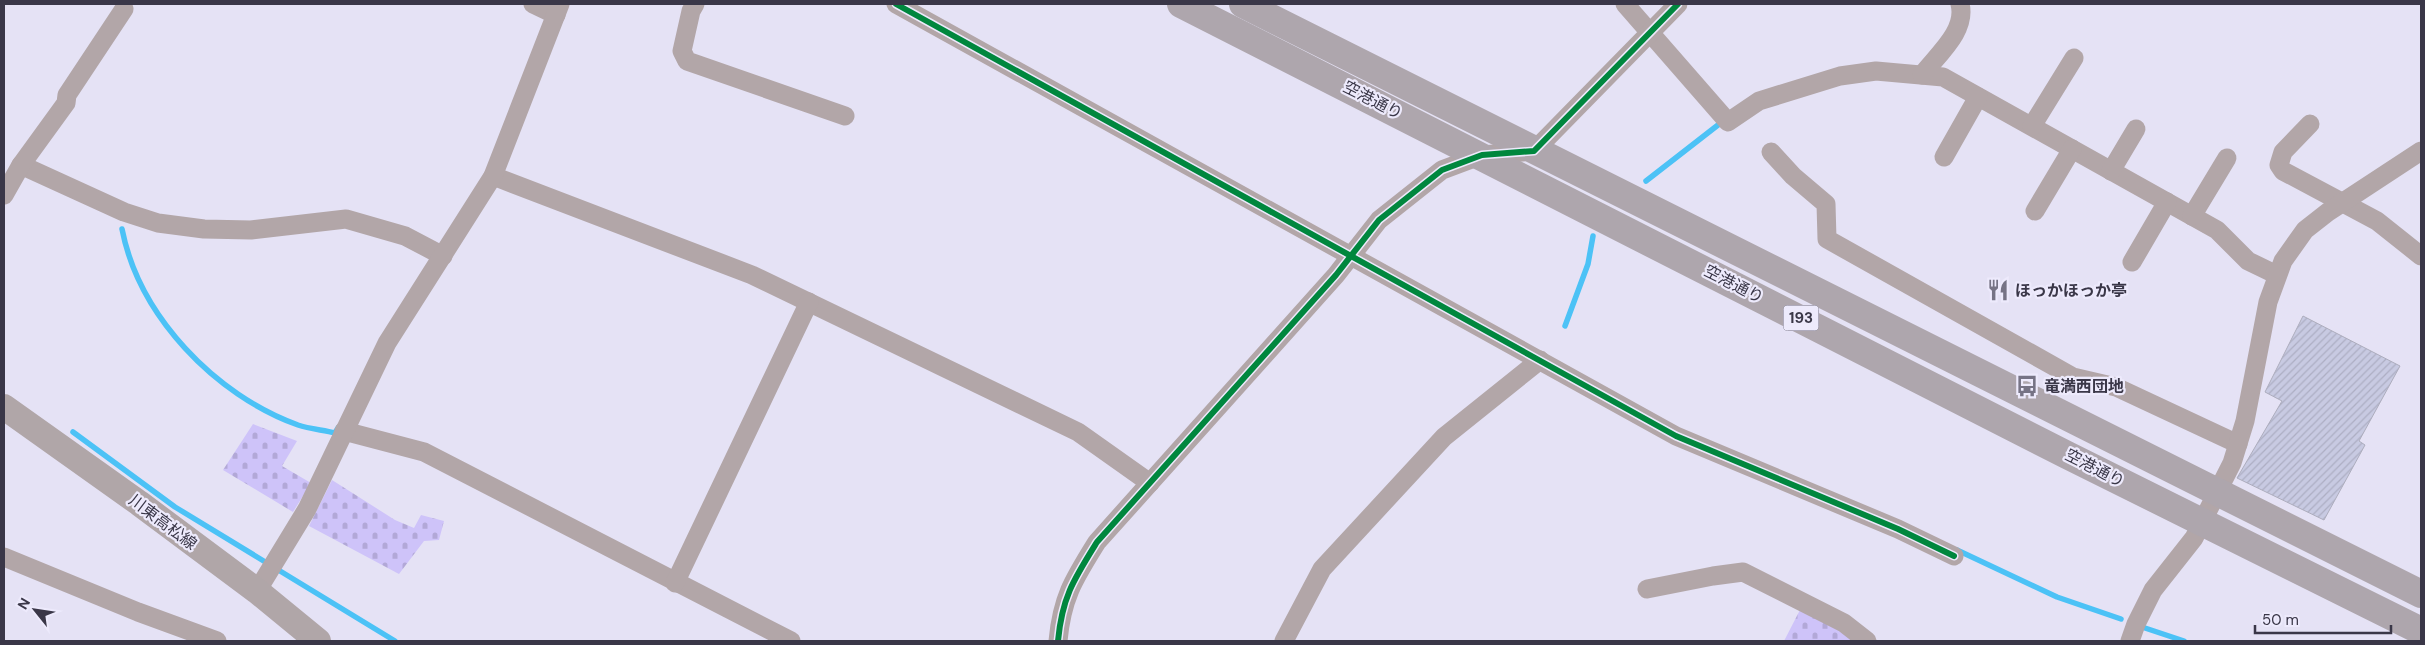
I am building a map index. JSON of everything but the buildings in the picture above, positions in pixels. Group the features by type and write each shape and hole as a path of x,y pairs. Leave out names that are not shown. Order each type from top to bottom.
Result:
{"highway":[{"name":"空港通り","path":"1181,4 1482,155 2201,522 2421,631"},
{"name":"空港通り","path":"1244,4 2421,594"}],"main road":[{"name":"川東高松線","path":"4,407 257,592 318,641"}],"street":[{"path":"257,592 307,509 387,343 493,176 558,9 533,4"},
{"path":"696,4 691,12 682,51 688,61 844,116"},
{"path":"896,4 1676,436 1898,529 1954,556"},
{"path":"1625,4 1728,122 1759,101 1840,76 1876,70 1942,77 2217,230 2248,261 2277,275"},
{"path":"1058,641 1060,614 1070,585 1097,542 1352,255 1379,220 1409,194 1442,170 1482,155 1534,151 1678,4"},
{"path":"1922,75 1956,33 1962,14 1960,4"},
{"path":"4,195 20,165 66,104 66,95 124,8"},
{"path":"2032,126 2074,58"},
{"path":"1944,157 1978,97"},
{"path":"2310,124 2283,152 2279,164 2282,171 2377,221 2421,256"},
{"path":"2111,171 2136,129"},
{"path":"2036,211 2072,149"},
{"path":"2130,641 2136,624 2153,590 2194,538 2238,444 2268,302 2277,275 2293,245 2305,230 2421,150"},
{"path":"1771,152 1793,176 1826,204 1827,239 2073,377 2116,387 2238,444"},
{"path":"2192,216 2227,158"},
{"path":"20,165 124,212 158,223 204,229 251,230 346,219 405,236 443,256"},
{"path":"493,176 752,275 1078,432 1150,483"},
{"path":"2132,262 2167,202"},
{"path":"675,582 809,302"},
{"path":"1284,641 1322,569 1444,436 1540,360"},
{"path":"344,432 424,452 791,641"},
{"path":"4,557 138,612 217,641"},
{"path":"1647,589 1743,572 1844,623 1867,641"}],"green space":[{"path":"253,424 297,441 282,466 311,483 293,512 223,470"},
{"path":"332,480 395,520 414,528 421,515 444,521 439,540 424,541 399,574 309,526"},
{"path":"1801,608 1858,641 1784,641"}],"waterway":[{"path":"1646,181 1718,125"},
{"path":"122,229 131,261 145,292 163,321 185,348 210,373 238,394 267,412 307,428 335,433 338,428"},
{"path":"1565,326 1588,264 1593,236"},
{"path":"73,432 175,507 395,641"},
{"path":"1957,550 2057,597 2121,619"},
{"path":"2139,626 2184,641"}],"cycle path":[{"path":"896,4 1676,436 1898,529 1954,556"},
{"path":"1058,641 1063,612 1070,589 1097,542 1336,275 1379,220 1442,170 1482,155 1534,151 1678,4"}],"place":[{"name":"ほっかほっか亭","path":"1998,290"},
{"name":"竜満西団地","path":"2027,386"}]}
